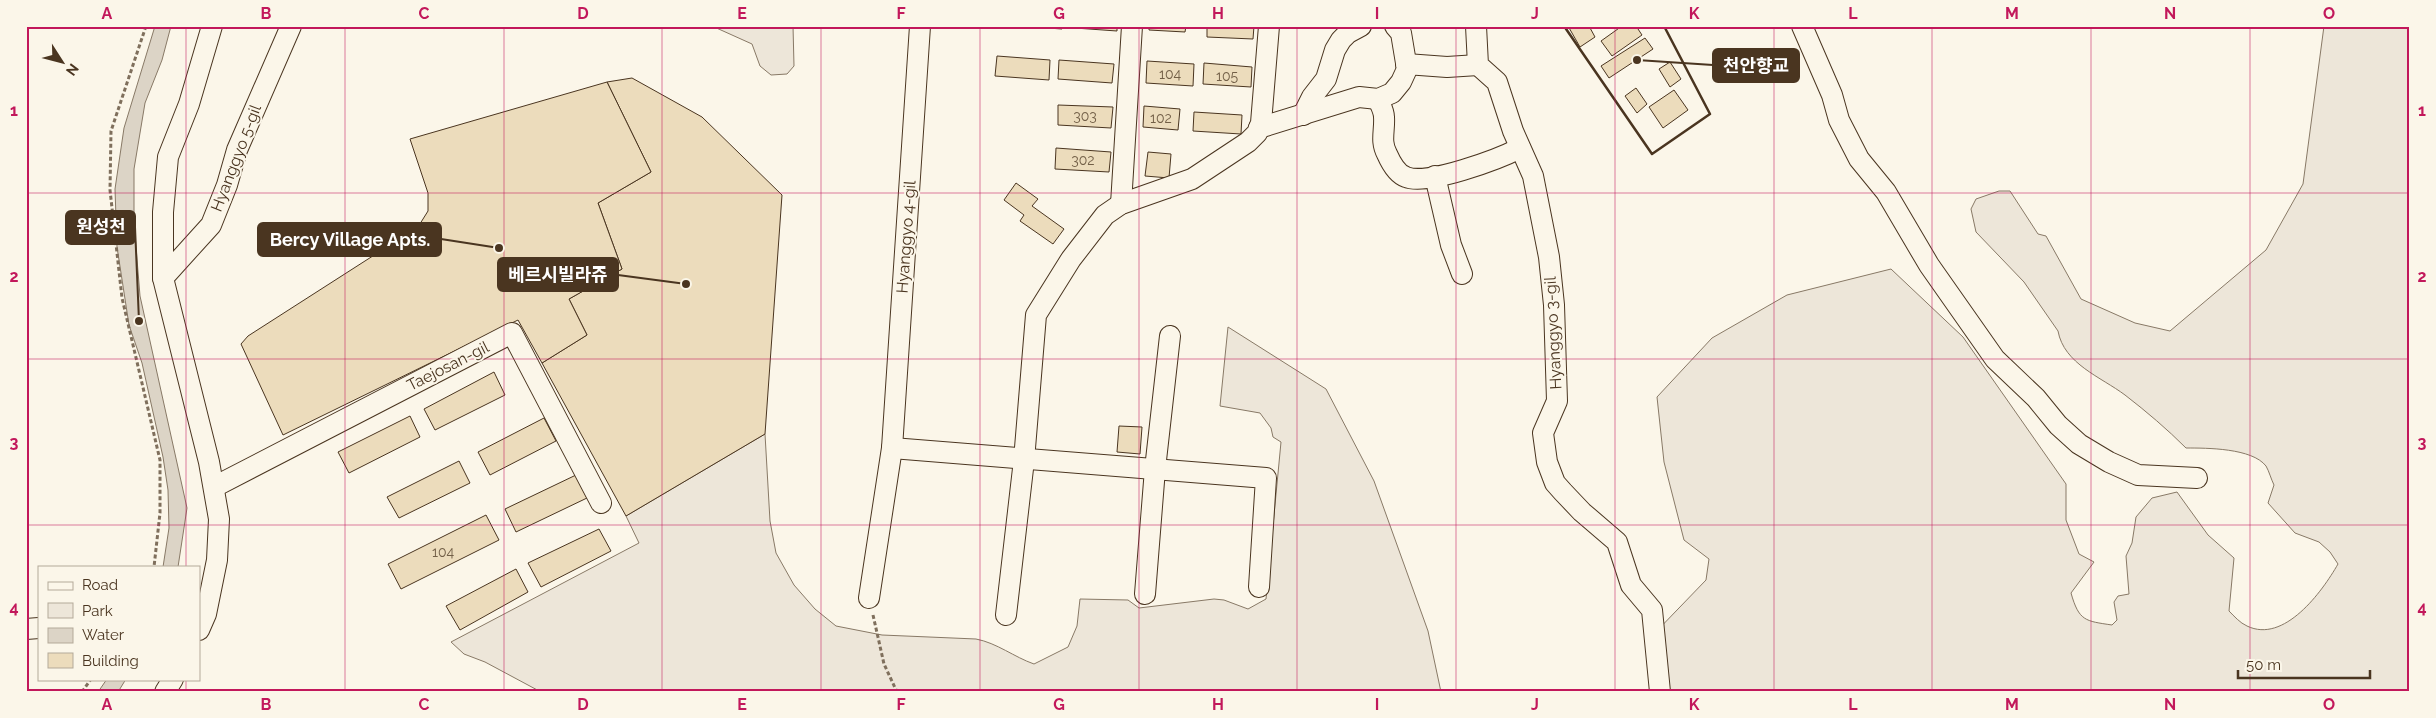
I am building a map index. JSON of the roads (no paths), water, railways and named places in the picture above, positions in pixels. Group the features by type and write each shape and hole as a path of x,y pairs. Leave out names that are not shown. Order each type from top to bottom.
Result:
{"street":[{"path":"200,628 206,614 217,560 219,519 214,487 163,278 163,212 168,157 189,104 212,26"},
{"name":"Hyanggyo 5-gil","path":"163,278 211,225 227,186 237,150 290,26"},
{"name":"Hyanggyo 4-gil","path":"869,598 892,448 920,26"},
{"path":"1121,204 1132,26"},
{"path":"1006,615 1024,460 1036,315 1071,260 1105,215 1121,204 1192,179 1248,142 1259,128 1269,26"},
{"path":"1303,115 1312,97 1326,79 1335,50 1348,33 1361,26"},
{"path":"1259,128 1359,97 1378,99 1392,93 1401,82 1407,69 1401,33 1395,26"},
{"path":"1406,64 1447,67 1478,65 1476,26"},
{"path":"1802,26 1832,96 1839,120 1859,159 1886,192 1928,264 1995,359 2036,398 2058,425 2079,444 2108,462 2138,475 2197,478"},
{"name":"Hyanggyo 3-gil","path":"1478,65 1496,82 1520,148 1533,176 1549,257 1554,305 1557,401 1543,433 1547,462 1555,483 1562,492 1582,512 1618,542 1631,585 1652,610 1660,692"},
{"path":"1378,99 1384,117 1383,142 1386,154 1400,174 1408,178 1435,176 1480,165 1520,148"},
{"path":"1435,176 1451,245 1462,274"},
{"name":"Taejosan-gil","path":"214,487 512,333 601,503"},
{"path":"1145,594 1155,469 1170,336"},
{"path":"892,448 1266,478 1259,587"},
{"path":"164,692 172,680"}],"water":[{"path":"155,26 171,26 162,60 145,103 134,169 134,222 140,296 187,508 178,566 163,566 169,528 168,490 163,457 142,363 129,325 117,247 115,189 124,128"},
{"path":"106,680 125,680 118,692 98,692"}],"place":[{"name":"천안향교","path":"1637,60"},
{"name":"Bercy Village Apts.","path":"499,248"},
{"name":"베르시빌라쥬","path":"686,284"},
{"name":"원성천","path":"139,321"}]}
